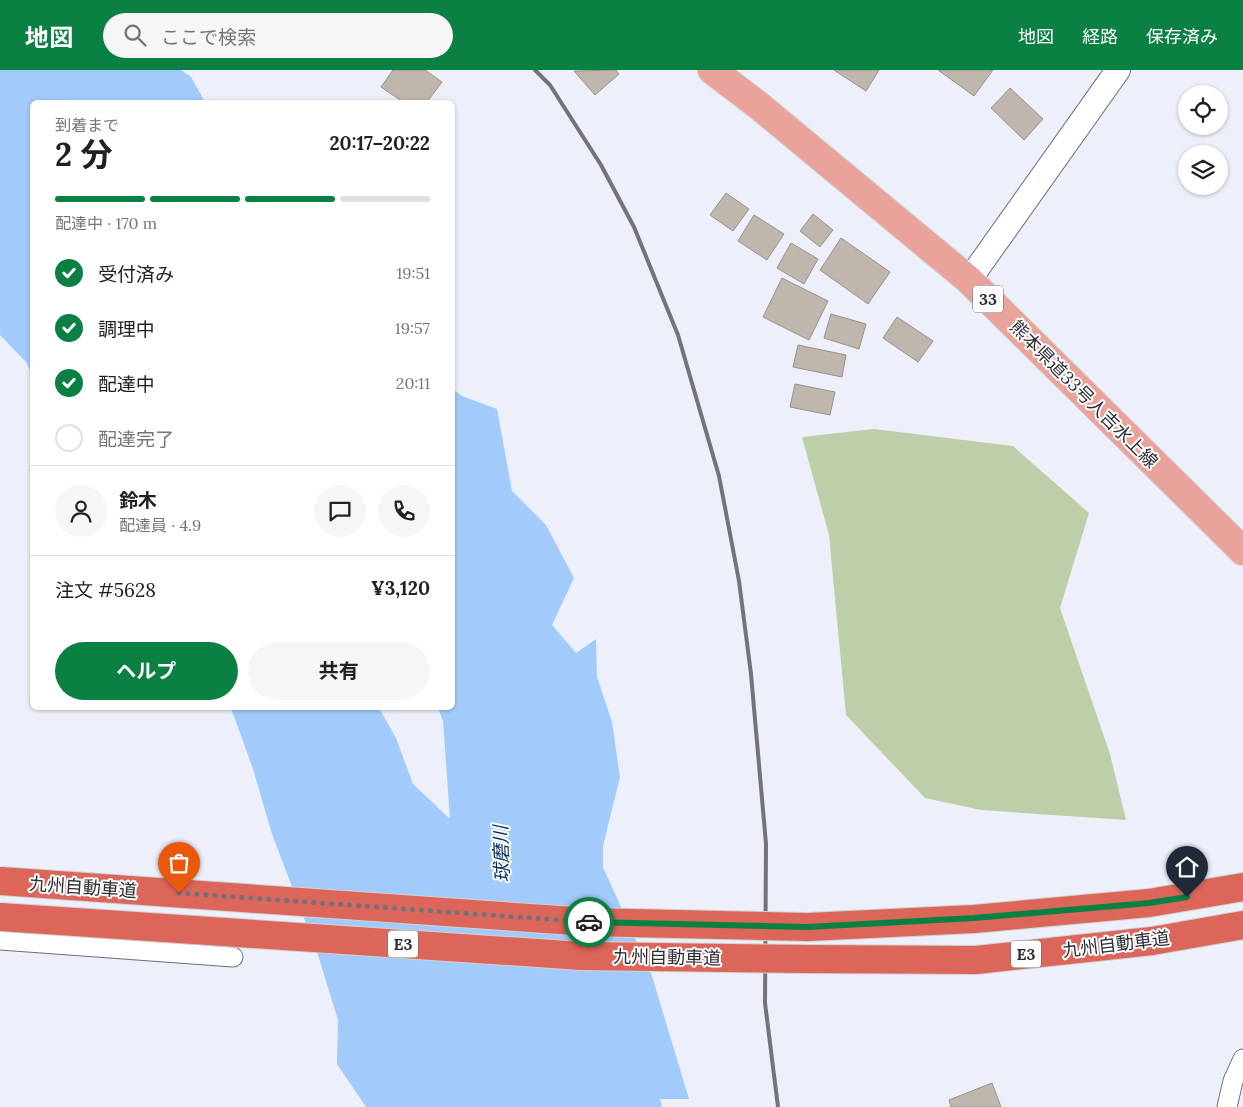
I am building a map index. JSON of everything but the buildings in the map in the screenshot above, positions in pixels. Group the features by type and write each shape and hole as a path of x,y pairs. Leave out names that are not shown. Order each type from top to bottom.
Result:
{"highway":[{"name":"九州自動車道","path":"0,881 588,922 808,927 974,918 1149,903 1243,887"},
{"name":"九州自動車道","path":"0,917 582,956 807,959 976,960 1152,941 1243,925"}],"main road":[{"name":"熊本県道33号人吉水上線","path":"712,70 758,105 970,280 1243,551"}],"street":[{"path":"970,280 1118,70"},
{"path":"0,940 233,957"},
{"path":"1227,1107 1233,1081 1243,1059"}],"green space":[{"path":"874,429 1013,446 1089,513 1060,608 1110,754 1126,820 981,810 925,798 846,715 829,535 802,437"}],"water":[{"path":"0,70 181,70 191,77 204,100 30,100 30,370 26,362 0,335"},
{"name":"球磨川","path":"455,391 462,396 497,409 512,491 546,525 574,578 552,625 576,653 596,639 597,677 612,722 620,777 603,846 603,867 652,976 689,1099 660,1099 662,1107 366,1107 337,1064 338,1020 318,955 272,834 253,769 232,710 380,710 396,738 413,784 450,819 443,721 439,710 455,710"}],"railway":[{"path":"535,70 550,85 601,165 634,227 678,335 719,476 739,581 751,674 766,844 765,1003 778,1107"}],"way so far":[{"path":"179,893 589,922"}],"route":[{"path":"589,922 808,927 974,918 1149,903 1187,897"}]}
